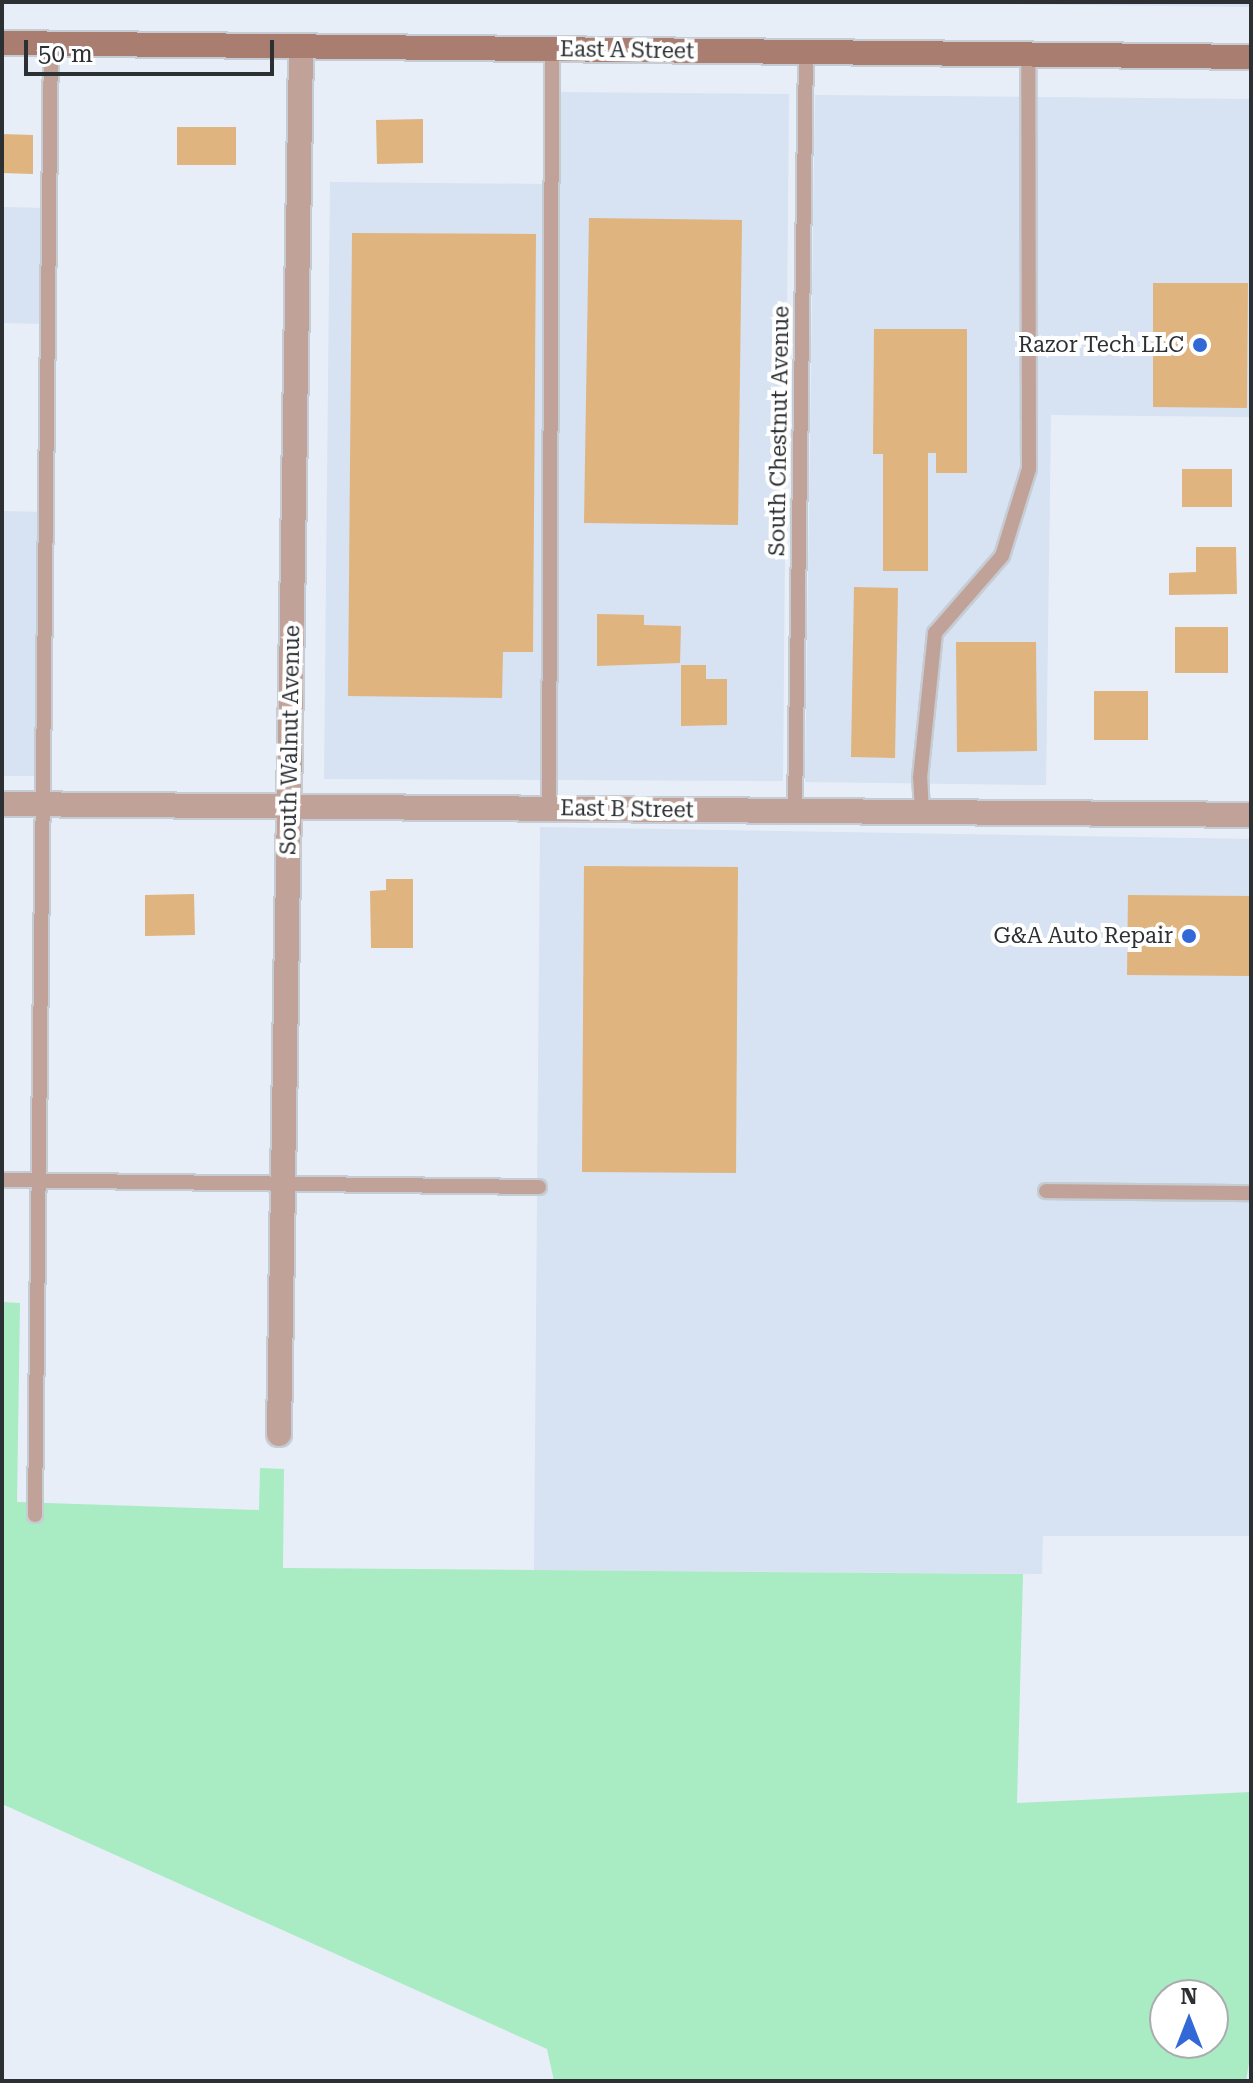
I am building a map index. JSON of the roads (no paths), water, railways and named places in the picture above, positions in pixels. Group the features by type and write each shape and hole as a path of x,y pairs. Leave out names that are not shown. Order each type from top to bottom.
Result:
{"main road":[{"name":"East A Street","path":"2,43 1251,57"}],"street":[{"name":"South Walnut Avenue","path":"279,1434 301,46"},
{"name":"East B Street","path":"2,804 1251,815"}],"lane":[{"path":"35,1515 39,804 51,44"},
{"path":"549,809 552,49"},
{"name":"South Chestnut Avenue","path":"795,811 806,52"},
{"path":"922,812 920,778 935,633 1002,556 1029,469 1028,55"},
{"path":"2,1180 539,1187"},
{"path":"1046,1191 1251,1193"}],"place":[{"name":"Razor Tech LLC","path":"1200,345"},
{"name":"G&A Auto Repair","path":"1189,936"}]}
